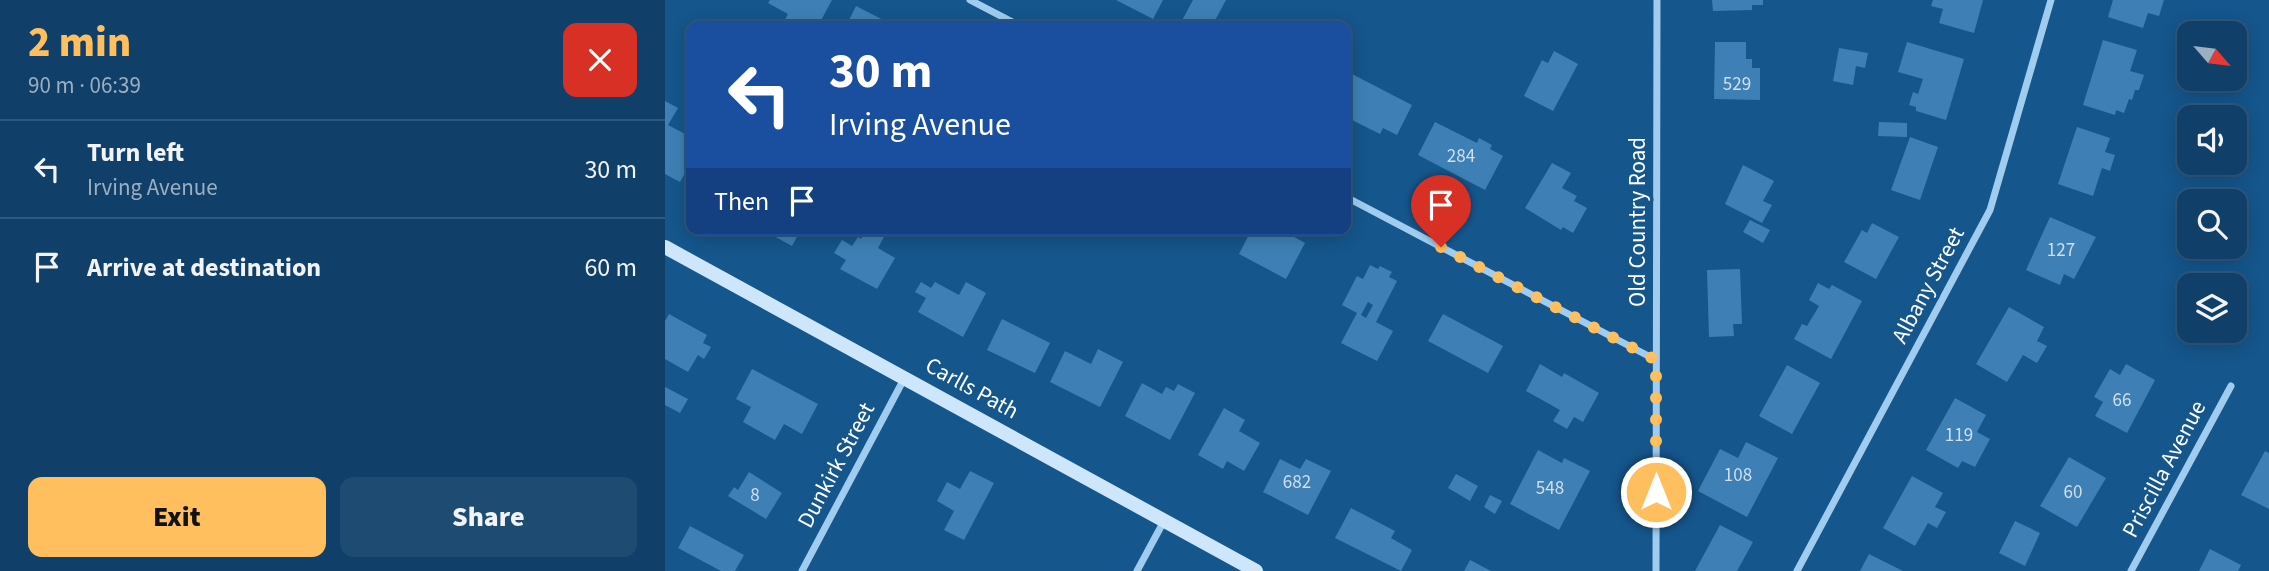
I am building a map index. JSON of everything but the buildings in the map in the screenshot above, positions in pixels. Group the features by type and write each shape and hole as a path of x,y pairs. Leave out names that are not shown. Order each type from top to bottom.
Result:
{"street":[{"path":"970,0 1010,21"},
{"name":"Old Country Road","path":"1656,571 1657,0"},
{"name":"Albany Street","path":"1797,571 1990,210 2050,0"},
{"path":"1351,200 1656,360"},
{"name":"Carlls Path","path":"665,247 1256,571"},
{"name":"Dunkirk Street","path":"802,571 905,377"},
{"name":"Priscilla Avenue","path":"2131,571 2231,386"},
{"path":"1137,571 1164,520"}],"route":[{"path":"1441,247 1656,360 1656,492"}]}
